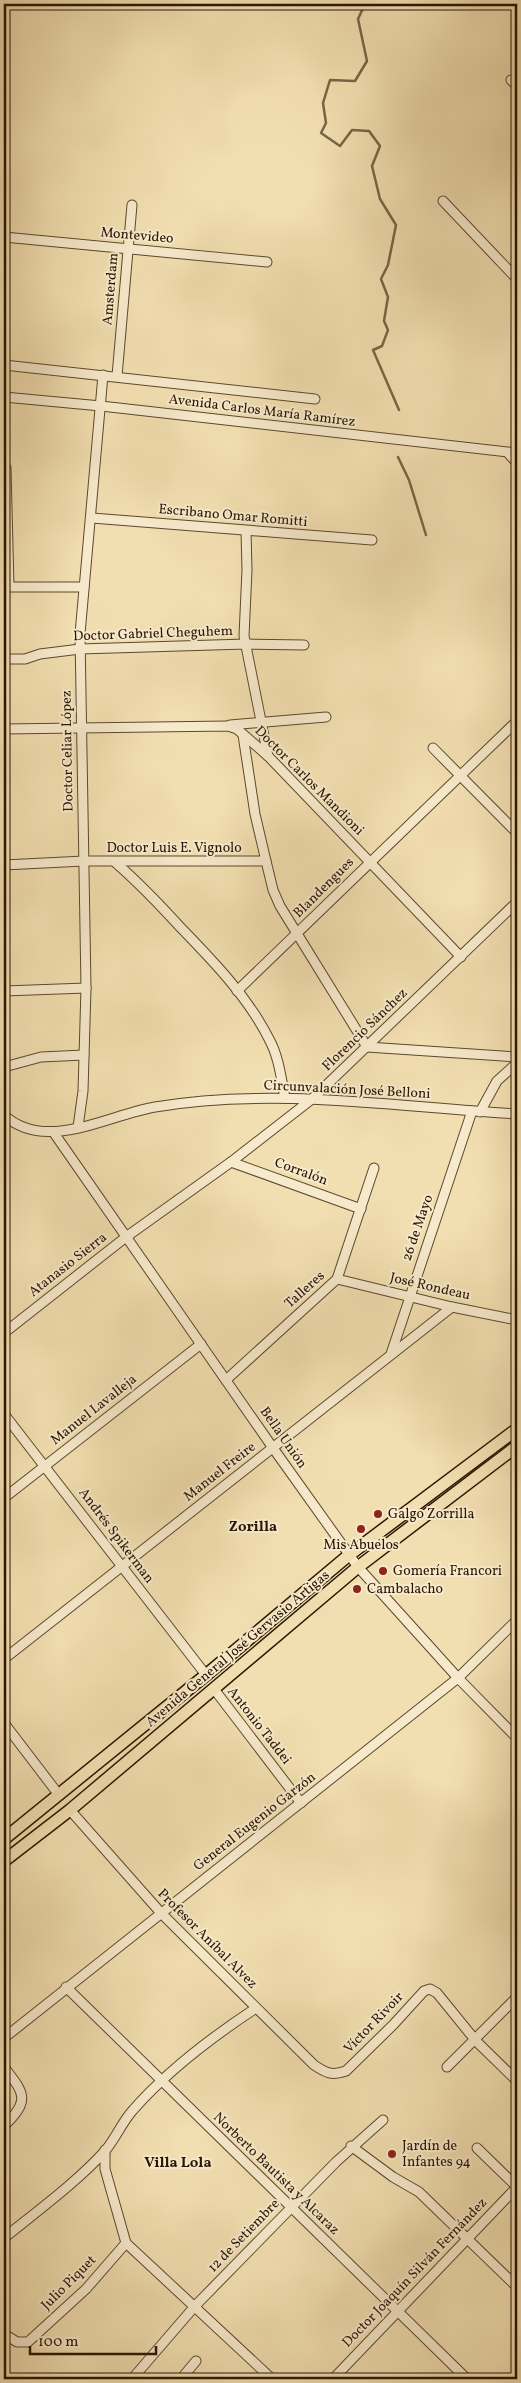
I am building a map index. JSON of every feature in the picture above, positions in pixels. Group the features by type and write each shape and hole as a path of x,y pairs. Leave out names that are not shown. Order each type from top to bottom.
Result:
{"main road":[{"name":"Avenida General José Gervasio Artigas","path":"4,1839 206,1675 349,1555 517,1429"},
{"name":"Avenida General José Gervasio Artigas","path":"4,1861 70,1810 358,1568 517,1446"}],"street":[{"path":"443,201 517,279"},
{"name":"Amsterdam","path":"117,376 132,205"},
{"name":"Montevideo","path":"4,238 267,262"},
{"name":"Avenida Carlos María Ramírez","path":"4,365 315,399"},
{"name":"Doctor Celiar López","path":"78,1127 83,1091 86,988 80,649 103,375"},
{"name":"Avenida Carlos María Ramírez","path":"4,397 101,406 512,453"},
{"path":"512,453 517,463"},
{"path":"5,467 6,587 84,587"},
{"name":"Escribano Omar Romitti","path":"92,518 372,540"},
{"path":"246,531 246,644 268,756"},
{"name":"Doctor Gabriel Cheguhem","path":"4,660 25,659 40,654 80,649 246,644 304,645"},
{"path":"4,729 228,726 326,717"},
{"name":"Blandengues","path":"237,991 517,721"},
{"name":"Doctor Carlos Mandioni","path":"228,726 243,735 268,756 462,956"},
{"path":"243,735 255,814 273,890 280,906 367,1047 517,1057"},
{"path":"433,748 517,833"},
{"name":"Doctor Luis E. Vignolo","path":"4,866 84,861 116,863 266,861"},
{"path":"116,863 199,946 248,1005 270,1039 278,1059 285,1098"},
{"name":"Florencio Sánchez","path":"126,1237 231,1162 312,1100 517,902"},
{"path":"4,991 86,988"},
{"path":"4,1067 41,1057 84,1055"},
{"name":"26 de Mayo","path":"391,1354 409,1297 476,1112 497,1081 517,1063"},
{"name":"Circunvalación José Belloni","path":"6,1120 36,1132 54,1133 153,1107 203,1100 285,1098 517,1114"},
{"name":"Bella Unión","path":"54,1133 358,1568 458,1678 517,1738"},
{"name":"Corralón","path":"231,1162 361,1209"},
{"name":"Talleres","path":"226,1380 337,1279 374,1168"},
{"name":"Atanasio Sierra","path":"4,1333 126,1237"},
{"name":"José Rondeau","path":"337,1279 452,1307 517,1320"},
{"name":"Manuel Freire","path":"4,1659 452,1307"},
{"name":"Manuel Lavalleja","path":"4,1498 201,1344"},
{"name":"Andrés Spikerman","path":"4,1414 206,1675"},
{"name":"General Eugenio Garzón","path":"4,2038 458,1678 517,1620"},
{"name":"Antonio Taddei","path":"214,1689 301,1803"},
{"path":"4,1723 59,1795"},
{"name":"Profesor Aníbal Alvez","path":"70,1810 161,1913 256,2008 314,2065 327,2074 336,2074"},
{"name":"Norberto Bautista y Alcaraz","path":"66,1987 160,2081 292,2207 467,2379"},
{"name":"Víctor Rivoir","path":"336,2074 346,2071 393,2025 424,1991 430,1989 437,1992 476,2041"},
{"path":"447,2067 476,2041 517,1997"},
{"path":"4,2238 47,2203 105,2150 131,2112 160,2081 230,2025 256,2008"},
{"path":"476,2041 517,2081"},
{"path":"4,2067 22,2090 18,2113 4,2126"},
{"name":"12 de Setiembre","path":"132,2379 195,2306 352,2146 383,2120"},
{"path":"352,2146 393,2177 419,2192 517,2287"},
{"path":"477,2148 517,2187"},
{"path":"105,2150 105,2169 126,2243 272,2379"},
{"name":"Doctor Joaquín Silván Fernández","path":"333,2379 517,2187"},
{"name":"Julio Piquet","path":"4,2334 16,2342 28,2342 86,2289 126,2243"},
{"path":"181,2379 196,2361"}],"waterway":[{"path":"365,4 358,19 367,61 355,81 330,80 323,103 326,123 321,133 340,146 352,130 369,131 380,146 372,166 380,199 396,225 388,265 381,279 388,297 384,321 388,330 382,346 373,350 399,410"},
{"path":"398,457 409,480 426,535"}],"place":[{"name":"Galgo Zorrilla","path":"378,1514"},
{"name":"Mis Abuelos","path":"361,1529"},
{"name":"Gomería Francori","path":"383,1571"},
{"name":"Cambalacho","path":"357,1589"},
{"name":"Jardín de Infantes 94","path":"392,2154"}],"district":[{"name":"Zorilla","path":"253,1527"},
{"name":"Villa Lola","path":"178,2163"}]}
